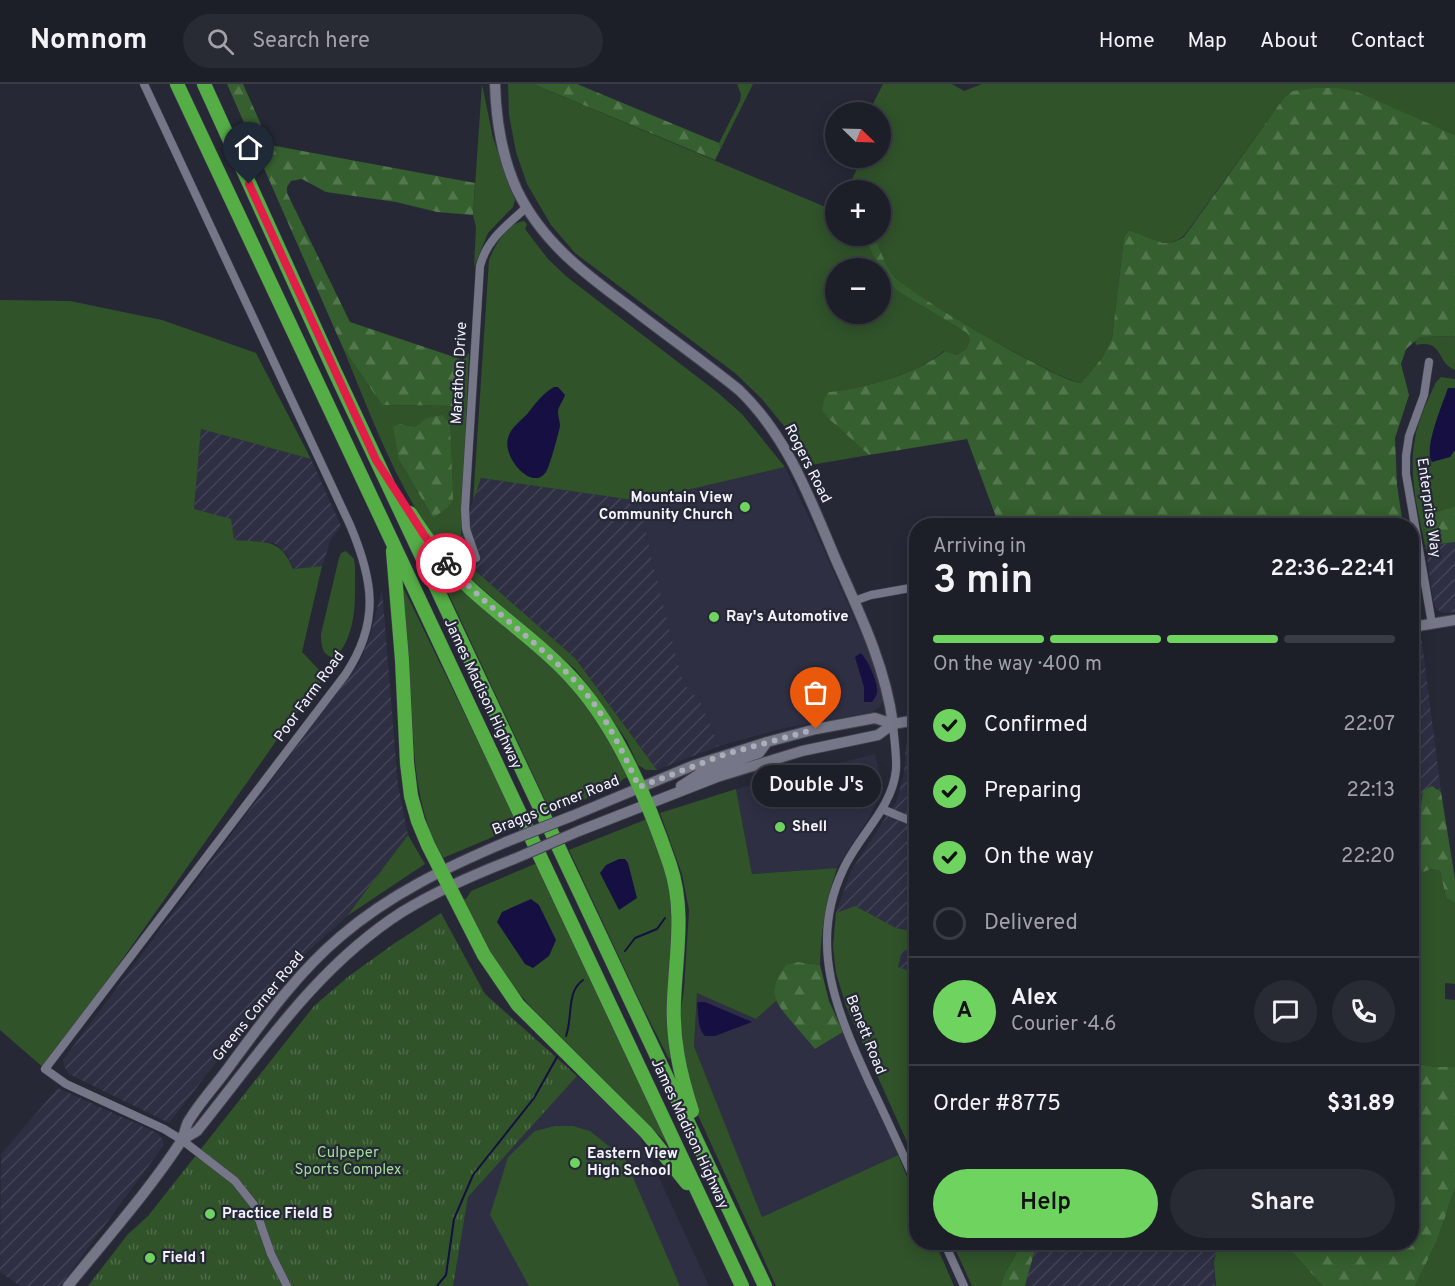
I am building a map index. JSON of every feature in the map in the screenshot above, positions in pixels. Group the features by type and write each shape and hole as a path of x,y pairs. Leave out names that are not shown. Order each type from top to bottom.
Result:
{"highway":[{"name":"James Madison Highway","path":"177,84 742,1286"},
{"name":"James Madison Highway","path":"204,84 376,460 715,1175 765,1286"},
{"path":"376,460 424,535 446,564 576,682 613,733 639,787 670,867 679,907 680,933 674,1001 674,1034 678,1060 691,1108 715,1175"},
{"path":"393,543 408,774 418,821 440,871 484,955 518,1005 646,1132 677,1168 710,1215"}],"street":[{"name":"Poor Farm Road","path":"144,84 350,525 369,578 370,599 368,620 361,646 345,675 45,1069 66,1084 153,1124 182,1140"},
{"name":"Rogers Road","path":"495,84 496,116 510,174 527,207 551,243 569,261 725,379 753,404 777,434 796,468 854,601 884,676 893,724"},
{"name":"Marathon Drive","path":"476,558 466,529 465,509 480,266 482,256 492,239 527,207"},
{"name":"Enterprise Way","path":"1414,518 1406,474 1406,456 1409,436 1424,395 1429,362"},
{"name":"Enterprise Way","path":"1419,549 1432,624"},
{"path":"854,601 871,595 909,588"},
{"path":"1419,626 1455,620"},
{"name":"Braggs Corner Road","path":"440,871 692,766 816,729 875,718 893,724"},
{"name":"Braggs Corner Road","path":"448,886 667,795 724,774 780,757 878,735 893,724 909,721"},
{"name":"Benett Road","path":"893,724 896,769 893,780 882,808 842,871 829,915 826,949 831,988 846,1031 909,1169"},
{"path":"667,795 701,773 759,753 767,742"},
{"path":"882,808 909,820"},
{"name":"Greens Corner Road","path":"68,1286 133,1206 182,1140 188,1122 200,1105 285,994 318,956 340,936 382,905 440,871"},
{"name":"Greens Corner Road","path":"182,1140 197,1131 287,1016 334,966 401,913 448,886"},
{"path":"182,1140 235,1182 249,1197 258,1214 276,1266 287,1286"},
{"path":"948,1250 964,1286"}],"shaded area":[{"path":"554,387 558,387 565,395 558,410 560,426 547,470 542,476 535,478 528,476 515,464 507,446 508,438 514,427 543,395"},
{"path":"1448,388 1455,388 1455,450 1450,457 1432,462 1430,447 1432,437"},
{"path":"201,429 311,459 341,526 331,539 322,566 293,569 287,554 274,543 234,540 194,509"},
{"path":"785,467 878,672 884,694 883,701 879,708 872,712 785,728 719,746 700,701 683,684 652,560 640,501"},
{"path":"481,478 640,501 652,560 683,683 700,701 719,746 657,770 575,658 454,553"},
{"path":"1455,542 1455,612 1444,613 1434,605 1425,546"},
{"path":"382,589 398,785 408,835 347,916 290,968 169,1123 69,1074 63,1060 360,662 370,636"},
{"path":"1419,634 1421,634 1441,792 1432,786 1419,814"},
{"path":"861,653 871,670 876,685 877,694 872,702 864,702 864,687 855,657"},
{"path":"909,743 909,971 833,947 836,913 851,871 897,800 904,773 906,744"},
{"path":"875,754 883,788 869,818 837,868 752,874 736,789"},
{"path":"619,859 625,859 628,863 637,898 619,910 600,873 606,865"},
{"path":"531,899 539,905 556,940 549,956 533,968 525,964 497,922 502,912"},
{"path":"697,992 756,1019 776,1001 815,1049 843,1032 898,1155 762,1217 694,1046"},
{"path":"705,1002 752,1022 715,1036 705,1036 699,1025 697,1003"},
{"name":"Eastern View High School","path":"577,1076 636,1128 709,1286 453,1286 468,1197"},
{"path":"58,1088 157,1133 164,1145 60,1286 20,1286 0,1272 1,1154"},
{"path":"1035,1250 1217,1250 1214,1262 1215,1286 1025,1286"}],"green space":[{"path":"227,84 243,84 270,145 475,183 473,215 437,212 396,202 326,192 302,179 291,181 287,187 287,193 350,322 463,360 459,406 382,405 343,348"},
{"path":"482,84 493,138 515,200 513,207 488,233 474,267 476,227 473,215"},
{"path":"508,84 533,84 825,207 825,246 869,246 875,258 825,258 825,324 891,324 891,283 897,291 967,333 970,340 966,349 957,355 944,351 920,367 890,379 829,392 830,420 869,455 805,466 784,426 761,398 735,373 575,253 551,225 527,184 516,152 509,115"},
{"path":"533,84 577,84 719,143 721,148 715,160"},
{"path":"737,84 753,84 721,148 719,143 740,101 741,94"},
{"path":"883,84 952,84 964,91 982,84 1455,84 1455,135 1416,119 1369,104 1322,96 1301,95 1283,99 1184,236 1172,243 1163,243 1129,230 1124,237 1112,338 1102,358 1081,383 1044,368 985,336 907,287 891,272 891,258 884,258 879,246 891,246 891,180 852,180 857,168 891,168 891,102 874,102"},
{"path":"1315,88 1337,88 1357,92 1455,135 1455,336 1420,337 1406,349 1401,364 1409,395 1395,438 1397,485 1402,518 996,518 967,439 869,455 822,410 829,392 890,379 920,367 945,351 957,355 966,349 970,340 967,333 897,291 891,283 891,272 907,287 955,318 1044,368 1081,383 1102,358 1112,338 1124,237 1129,230 1163,243 1172,243 1184,237 1283,99 1293,91"},
{"path":"524,221 527,224 525,229 548,259 567,277 717,392 742,414 785,467 640,501 481,478 473,501 489,260 507,230"},
{"path":"869,246 879,246 884,258 875,258"},
{"path":"0,300 70,301 162,320 256,353 311,459 201,429 194,509 231,519 234,540 263,542 277,547 283,551 293,569 322,566 302,652 325,676 279,737 45,1069 0,1030"},
{"path":"1455,336 1455,370 1449,367 1436,348 1425,344 1416,345 1415,340 1420,337"},
{"path":"343,348 382,405 459,406 463,360 469,353 461,535 455,553 575,658 657,770 646,770 638,765 627,741 575,669 456,566 437,542 391,462","holes":["401,424 415,427 433,518 399,460"]},
{"path":"1441,377 1455,379 1455,506 1432,519 1429,529 1430,545 1425,546 1415,493 1413,452 1421,417 1436,382"},
{"path":"442,415 450,424 453,500 447,508 433,518 399,460 393,426 401,424 415,427 427,418"},
{"path":"1455,506 1455,542 1430,545 1427,528 1436,513"},
{"path":"427,548 577,691 607,733 628,777 623,779 618,786 551,813"},
{"path":"346,551 354,559 355,566 354,615 348,638 335,658 325,652 321,634 339,558 341,553"},
{"path":"403,587 519,826 443,858 427,821 418,782 413,742"},
{"path":"1432,786 1441,792 1455,879 1455,903 1446,898 1440,871 1431,869 1424,872 1419,869 1419,814 1423,790"},
{"path":"736,789 752,874 837,868 825,916 820,965 798,962 775,987 776,1001 756,1019 697,993 694,1046 762,1217 898,1155 909,1182 909,1250 938,1250 954,1286 776,1286 697,1113 681,1053 680,1014 684,990 689,910 682,874 660,813"},
{"path":"647,819 664,861 674,914 673,1056 669,1059 569,850"},
{"path":"408,835 425,864 347,916"},
{"path":"537,863 669,1145 530,1006 507,979 462,899 466,899 471,891"},
{"path":"1419,869 1424,872 1431,869 1440,871 1446,898 1455,903 1455,984 1445,983 1445,999 1455,1000 1455,1067 1419,1064"},
{"path":"855,906 896,928 909,931 909,950 902,951 898,967 909,971 909,1146 846,1006 836,973 833,947 836,913"},
{"name":"Culpeper Sports Complex","path":"441,913 485,994 577,1076 468,1197 453,1286 88,1286 128,1234 148,1216 314,1006 349,976"},
{"path":"798,962 820,965 829,1001 843,1032 815,1049 782,1010 776,1000 774,990 786,965"},
{"path":"1419,1064 1455,1067 1455,1188 1437,1241 1415,1286 1323,1286 1290,1250 1419,1250"},
{"name":"Eastern View High School","path":"555,1126 573,1126 590,1131 625,1159 680,1286 529,1286 490,1215 508,1157 535,1131"},
{"path":"1455,1188 1455,1286 1415,1286 1437,1241"},
{"path":"956,1250 1017,1250 1001,1286 972,1286"},
{"path":"1017,1250 1035,1250 1025,1286 1001,1286 1005,1274"},
{"path":"1217,1250 1290,1250 1323,1286 1216,1286 1214,1262"}],"waterway":[{"path":"625,951 635,938 657,929 665,918"},
{"path":"566,1036 574,991 583,980"},
{"path":"437,1286 446,1275 454,1219 473,1175 534,1098 557,1057"}],"way so far":[{"path":"446,563 472,590 576,682 613,733 639,787 726,754 816,729"}],"place":[{"name":"Mountain View Community Church","path":"745,507"},
{"name":"Ray's Automotive","path":"714,617"},
{"name":"Double J's","path":"816,729"},
{"name":"Shell","path":"780,827"},
{"name":"Eastern View High School","path":"575,1163"},
{"name":"Practice Field B","path":"210,1214"},
{"name":"Field 1","path":"150,1258"}],"route":[{"path":"249,184 376,460 424,535 446,563"}]}
